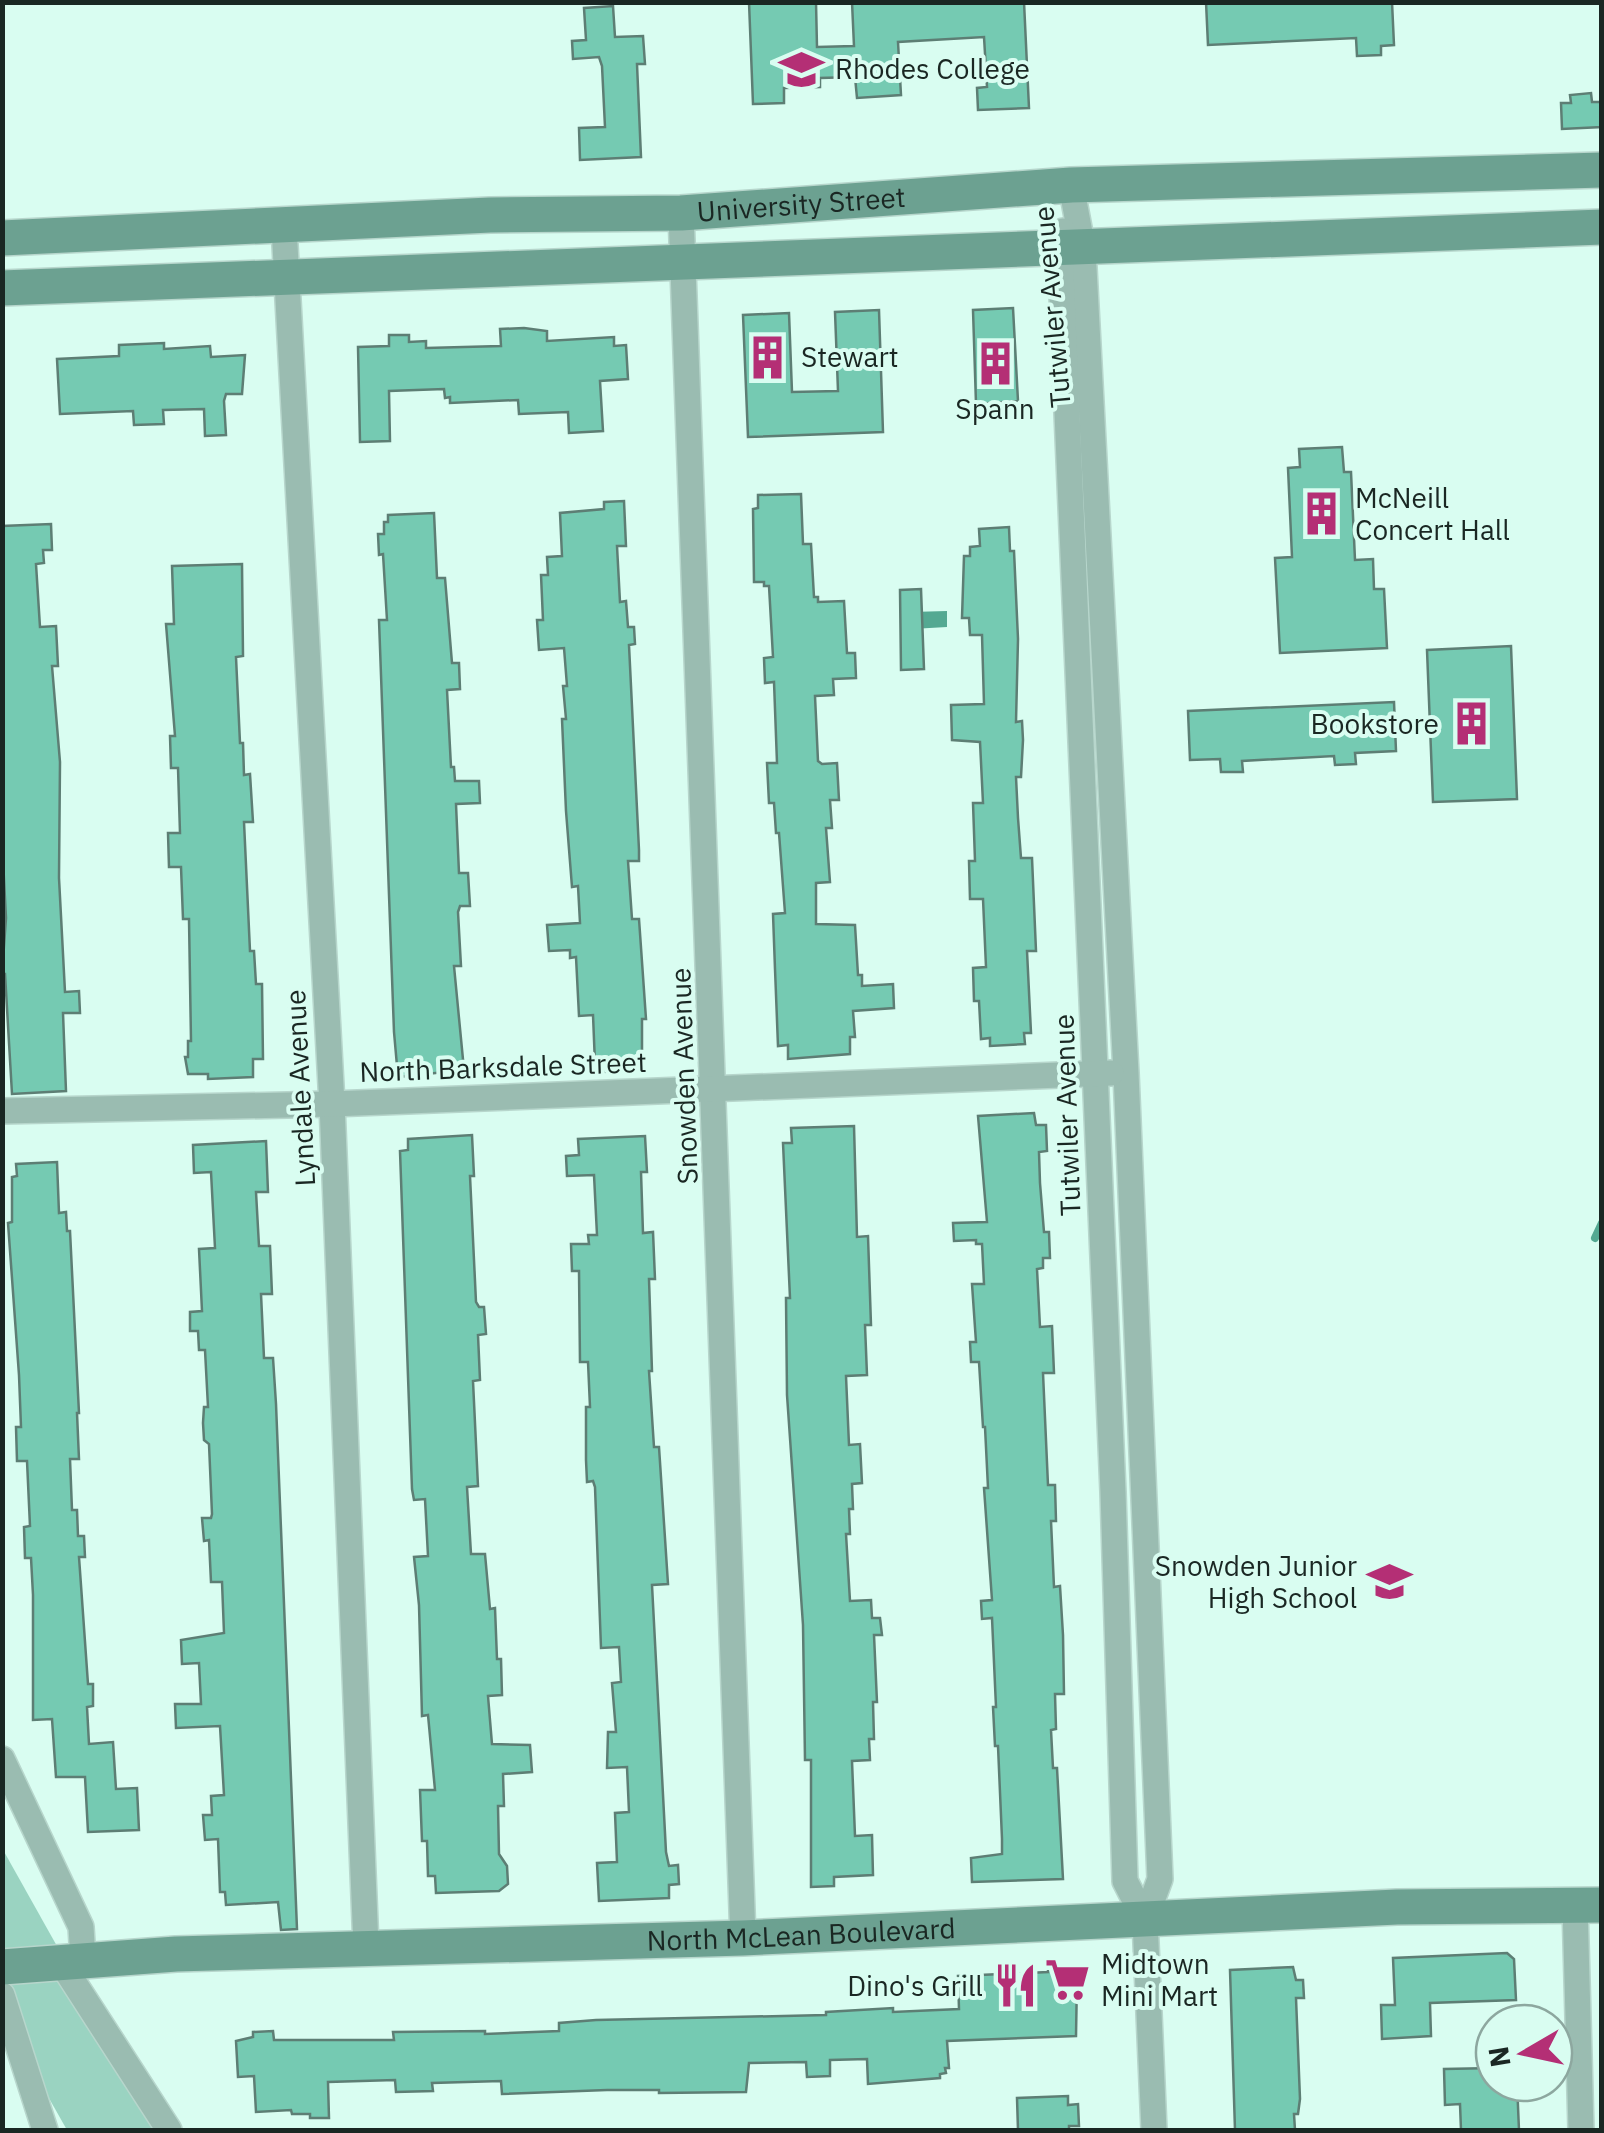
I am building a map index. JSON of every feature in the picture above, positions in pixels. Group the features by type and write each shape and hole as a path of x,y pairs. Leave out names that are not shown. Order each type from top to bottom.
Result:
{"main road":[{"name":"University Street","path":"2,238 490,215 681,213 1071,186 1602,170"},
{"path":"1530,172 1530,229"},
{"path":"1475,174 1478,231"},
{"name":"University Street","path":"2,288 1602,227"},
{"name":"North McLean Boulevard","path":"2,1968 72,1960 366,1947 743,1938 1397,1908 1588,1905"}],"street":[{"name":"Tutwiler Avenue","path":"1071,186 1078,667 1113,1492 1125,1882 1145,1920"},
{"name":"Snowden Avenue","path":"681,213 743,1938"},
{"name":"Lyndale Avenue","path":"284,227 332,1104 366,1947"},
{"name":"Tutwiler Avenue","path":"1071,249 1105,666 1126,1073 1160,1879 1145,1920 1154,2130"},
{"path":"1078,667 1105,666"},
{"path":"1087,866 1115,866"},
{"name":"North Barksdale Street","path":"2,1110 332,1104 1126,1073"},
{"path":"1113,1492 1144,1489"},
{"path":"2,1758 81,1927 72,1960 169,2130"},
{"path":"1581,2130 1588,1905"},
{"path":"2,1995 44,2130"}],"shaded area":[{"path":"947,611 947,627 912,629 911,612"},
{"path":"2,1848 160,2130 67,2130 3,2017"}],"building":[{"path":"749,2 816,2 817,47 854,46 852,2 1024,2 1029,108 978,110 977,88 987,87 984,37 898,42 901,95 857,98 855,77 820,78 820,87 784,88 784,103 753,104"},
{"path":"1206,2 1392,2 1394,45 1381,46 1381,55 1357,56 1356,38 1208,45"},
{"path":"613,6 615,37 643,36 645,64 637,64 641,157 580,160 579,128 605,127 602,66 599,57 573,59 572,41 586,40 584,8"},
{"path":"1591,93 1592,102 1602,102 1602,127 1562,129 1561,103 1571,103 1570,95"},
{"name":"Spann","path":"1013,308 1018,401 976,404 973,310"},
{"name":"Stewart","path":"879,310 883,432 748,437 743,315 789,313 792,392 838,391 835,312"},
{"path":"500,329 547,331 547,341 614,337 614,346 626,345 628,379 600,381 603,431 569,433 568,412 519,414 518,400 450,403 444,389 389,391 390,441 360,442 358,347 389,346 389,335 409,335 409,342 426,341 426,348 501,346"},
{"path":"164,343 164,349 210,346 211,357 245,355 242,394 226,394 224,401 226,435 205,436 204,409 163,410 164,424 134,425 133,411 60,414 57,359 119,356 119,345"},
{"name":"McNeill Concert Hall","path":"1342,447 1344,472 1351,472 1355,560 1373,559 1374,589 1384,589 1387,648 1280,653 1275,558 1292,557 1288,468 1300,467 1299,449"},
{"path":"801,494 803,544 811,544 814,597 818,597 818,602 844,601 847,653 855,653 856,678 833,679 834,695 815,696 818,761 837,763 839,800 830,800 832,828 826,828 830,882 816,883 816,924 855,925 862,986 893,984 894,1008 853,1011 855,1037 850,1037 850,1054 788,1059 788,1045 778,1046 773,914 785,913 779,833 774,803 769,803 767,763 777,763 774,682 765,683 764,658 773,657 769,586 754,582 753,509 758,508 758,495"},
{"path":"624,501 626,546 617,546 620,602 626,601 628,627 634,627 635,644 629,645 639,850 639,861 628,861 632,919 639,919 646,1019 642,1019 642,1070 603,1072 603,1063 595,1064 593,1015 579,1016 576,957 570,958 570,950 549,951 547,925 580,923 578,886 572,887 566,811 564,648 539,650 537,620 543,620 541,575 548,575 547,557 562,556 560,513 604,509 604,502"},
{"path":"434,513 437,578 445,578 452,663 459,663 460,689 447,690 451,767 455,781 479,781 480,803 456,804 459,873 468,873 470,906 460,906 458,912 461,966 454,966 464,1070 398,1077 379,620 387,620 378,534 384,534 388,515"},
{"path":"51,524 52,550 43,550 44,563 36,564 40,627 56,626 58,666 52,666 60,762 59,878 65,992 79,991 80,1013 63,1013 66,1091 12,1094 2,974 6,918 2,841 2,526"},
{"path":"1009,527 1010,551 1014,551 1018,639 1016,722 1022,721 1023,740 1021,777 1016,777 1018,818 1021,858 1032,858 1036,951 1027,951 1031,1033 1024,1033 1025,1044 990,1046 990,1038 981,1039 979,1001 974,1001 973,968 986,967 983,899 970,899 969,861 975,861 973,803 983,803 980,742 952,740 951,705 984,704 982,635 970,635 969,618 962,618 964,556 970,556 970,547 980,546 979,529"},
{"path":"242,564 243,656 236,657 240,743 244,775 250,774 253,822 244,822 250,951 254,951 256,984 262,984 263,1059 253,1059 253,1077 208,1079 208,1074 188,1074 185,1057 191,1041 189,919 183,919 181,867 169,867 168,833 180,833 178,768 171,768 170,736 175,736 166,624 174,624 172,566"},
{"path":"921,589 924,669 901,670 900,590"},
{"name":"Bookstore","path":"1511,646 1517,799 1433,802 1427,650"},
{"path":"1394,702 1396,751 1355,753 1356,764 1335,765 1334,756 1242,761 1243,772 1221,772 1220,759 1190,760 1188,711"},
{"path":"1034,1113 1036,1125 1046,1125 1047,1151 1039,1152 1044,1232 1049,1232 1050,1258 1043,1258 1043,1268 1037,1269 1040,1327 1052,1326 1054,1373 1043,1373 1048,1485 1055,1485 1056,1521 1051,1521 1054,1587 1060,1586 1063,1635 1064,1694 1055,1694 1056,1729 1051,1730 1063,1879 972,1882 971,1858 1002,1854 1002,1839 993,1707 992,1618 982,1619 981,1601 992,1600 984,1488 988,1488 985,1427 979,1362 971,1362 970,1342 976,1342 972,1284 984,1284 982,1244 976,1244 976,1240 954,1241 953,1223 987,1222 978,1116"},
{"path":"854,1126 857,1237 868,1236 871,1325 865,1325 867,1375 846,1376 849,1445 860,1444 862,1483 852,1484 850,1534 846,1534 850,1601 871,1600 872,1618 880,1618 882,1635 874,1635 877,1702 873,1702 870,1760 852,1761 855,1836 872,1835 873,1875 834,1877 834,1886 811,1887 811,1760 805,1760 803,1625 787,1395 786,1298 790,1298 783,1143 792,1143 791,1128"},
{"path":"472,1135 476,1302 484,1307 486,1334 478,1335 480,1380 473,1381 478,1486 467,1487 471,1554 485,1554 490,1609 495,1608 497,1659 501,1659 502,1695 488,1696 492,1744 530,1745 532,1772 503,1774 504,1806 498,1806 499,1854 507,1866 508,1884 499,1891 436,1893 435,1876 428,1876 427,1841 422,1841 420,1790 435,1790 428,1715 422,1716 414,1557 428,1556 425,1499 414,1500 412,1489 400,1151 408,1150 408,1139"},
{"path":"645,1136 647,1172 641,1172 643,1233 653,1232 655,1279 649,1279 649,1371 654,1447 659,1447 668,1584 652,1585 666,1852 669,1866 678,1865 679,1884 669,1885 669,1898 599,1901 597,1863 617,1862 615,1813 629,1812 627,1767 607,1768 608,1732 616,1732 612,1683 621,1682 619,1647 601,1648 595,1487 593,1481 587,1482 586,1460 588,1362 580,1362 579,1271 572,1271 571,1244 589,1244 588,1235 597,1235 594,1175 567,1176 566,1156 579,1155 578,1139"},
{"path":"266,1141 268,1192 256,1192 259,1246 270,1246 272,1294 261,1294 264,1358 273,1358 276,1404 297,1929 281,1930 278,1902 226,1905 225,1892 220,1892 218,1839 205,1840 203,1815 212,1815 211,1796 224,1795 220,1726 176,1728 175,1704 201,1704 199,1663 182,1664 181,1640 224,1633 222,1582 211,1582 209,1540 204,1541 202,1518 211,1518 212,1514 209,1444 204,1440 203,1423 204,1407 208,1407 205,1350 199,1350 198,1331 190,1331 190,1312 202,1311 199,1249 215,1248 211,1172 194,1173 193,1145"},
{"path":"57,1162 59,1213 66,1212 70,1231 79,1459 70,1459 72,1510 77,1510 78,1536 84,1536 85,1557 79,1557 88,1684 93,1684 93,1706 87,1707 89,1744 113,1742 116,1789 137,1788 139,1830 88,1832 85,1777 56,1777 52,1719 33,1720 33,1595 31,1558 25,1558 24,1527 30,1526 27,1461 17,1461 16,1427 21,1427 8,1223 12,1222 12,1177 17,1176 16,1164"},
{"path":"1507,1953 1514,1959 1516,2000 1430,2003 1431,2036 1382,2039 1381,2005 1395,2005 1393,1958"},
{"path":"1293,1967 1296,1980 1303,1980 1304,1998 1296,1998 1300,2099 1298,2114 1294,2114 1295,2130 1235,2130 1230,1970"},
{"path":"1067,1969 1077,1979 1076,2036 947,2041 949,2068 940,2078 868,2084 867,2059 830,2060 830,2076 807,2077 806,2062 749,2063 746,2092 607,2090 502,2094 501,2081 432,2083 433,2091 396,2092 395,2080 328,2082 329,2118 310,2118 310,2114 292,2114 291,2110 256,2112 254,2076 238,2077 236,2041 253,2037 253,2032 273,2031 274,2040 394,2040 393,2032 559,2031 559,2023 596,2020 959,2009 958,1976"},
{"path":"1474,2068 1474,2103 1518,2103 1519,2130 1461,2130 1460,2104 1445,2105 1444,2069"},
{"path":"1068,2096 1068,2105 1078,2104 1079,2126 1069,2126 1069,2130 1018,2130 1017,2098"}],"waterway":[{"path":"1595,1238 1602,1223"}],"place":[{"name":"Rhodes College","path":"802,69"},
{"name":"Stewart","path":"768,357"},
{"name":"Spann","path":"995,364"},
{"name":"McNeill Concert Hall","path":"1322,514"},
{"name":"Bookstore","path":"1472,724"},
{"name":"Snowden Junior High School","path":"1390,1582"},
{"name":"Midtown Mini Mart","path":"1068,1980"},
{"name":"Dino's Grill","path":"1016,1986"}]}
